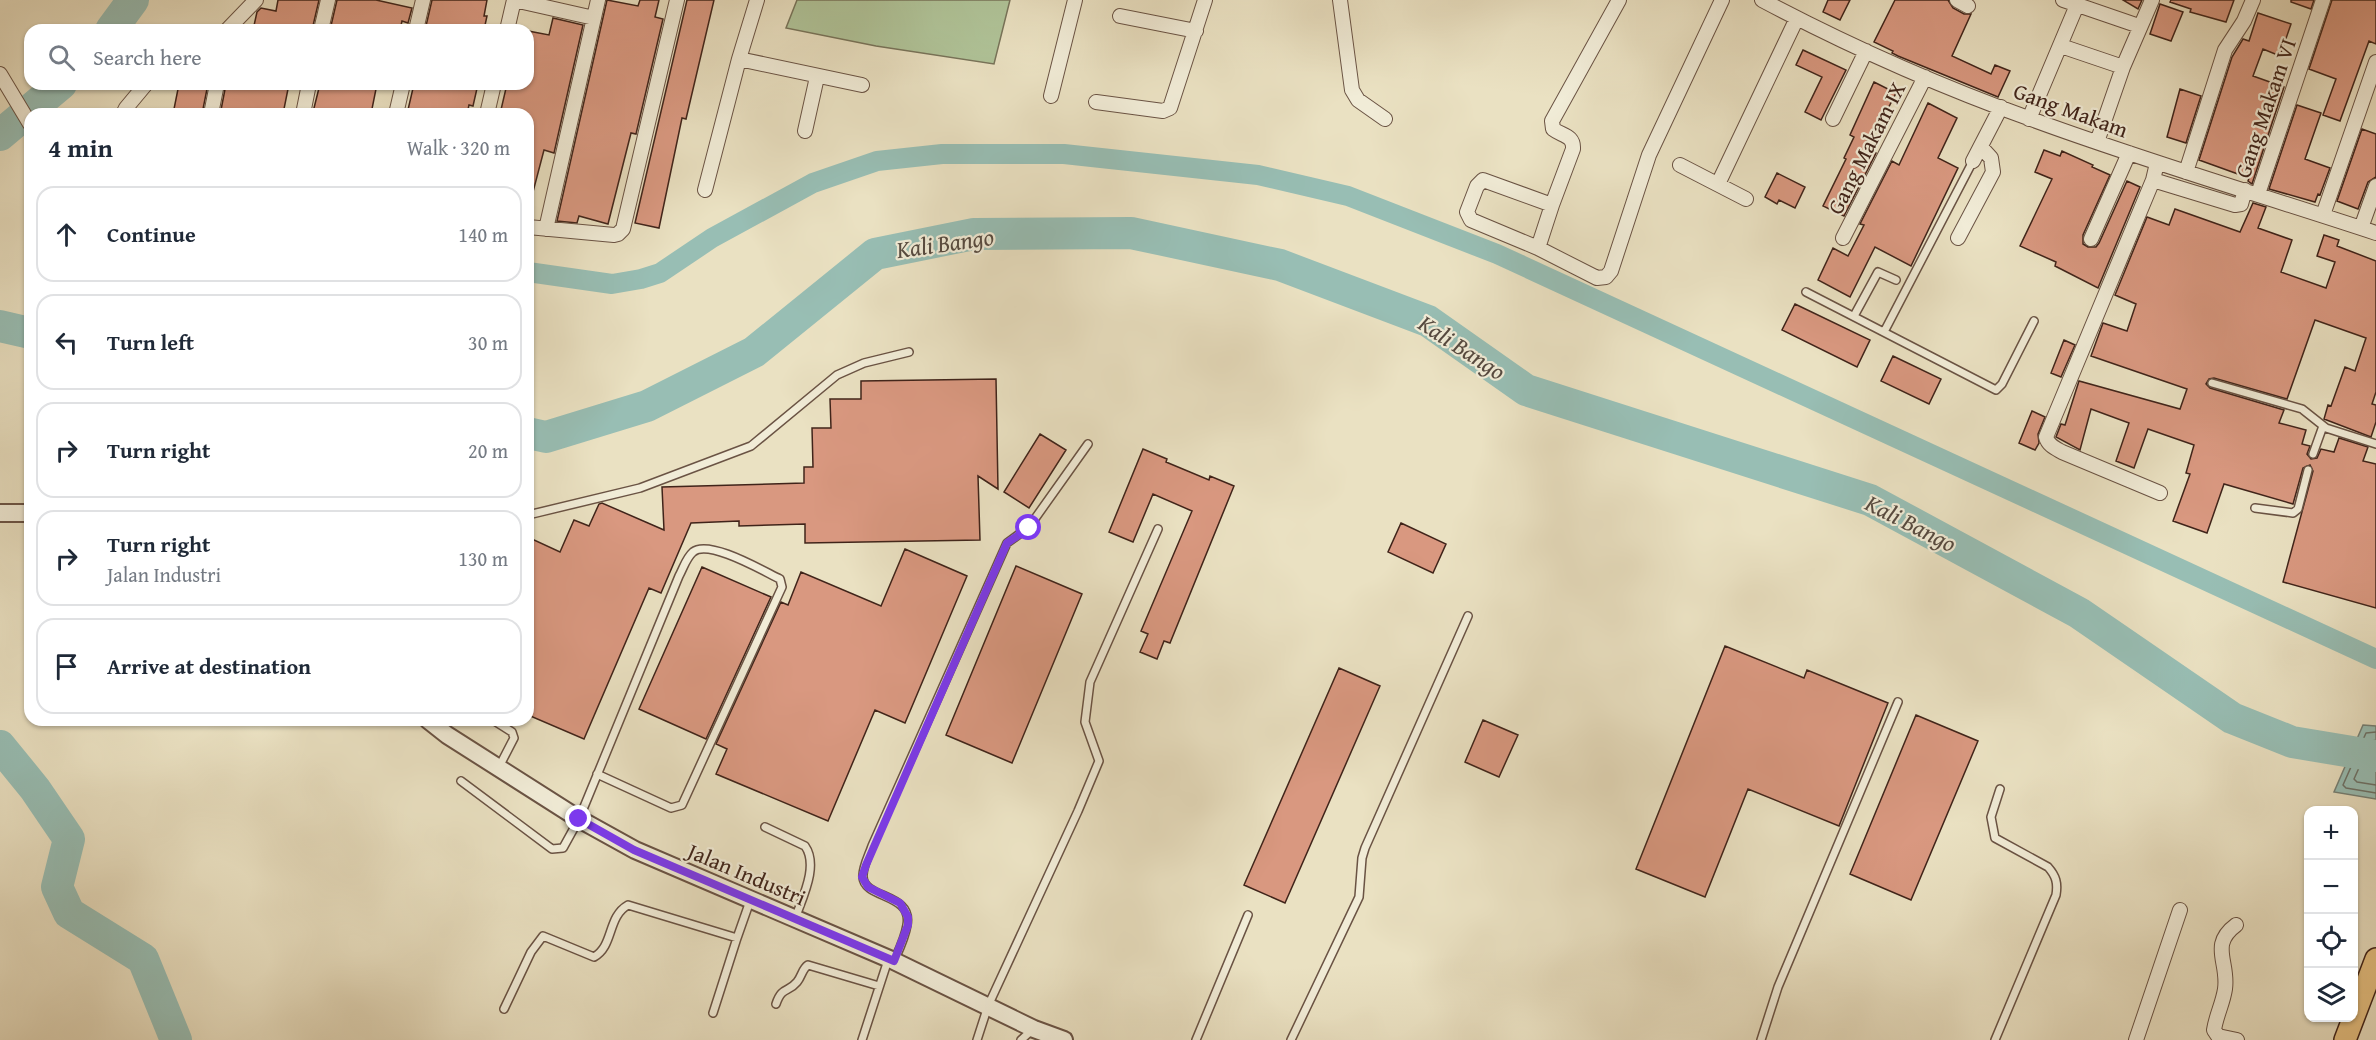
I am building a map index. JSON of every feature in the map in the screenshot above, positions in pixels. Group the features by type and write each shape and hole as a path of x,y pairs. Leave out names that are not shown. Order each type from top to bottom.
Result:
{"main road":[{"path":"2345,1040 2376,959"}],"street":[{"path":"233,24 256,0"},
{"path":"322,24 328,0"},
{"path":"417,24 423,0"},
{"path":"508,24 514,0 594,18"},
{"path":"546,229 598,0"},
{"path":"534,228 614,235 623,229 677,0"},
{"path":"705,190 739,59 758,0"},
{"path":"1051,96 1075,0"},
{"path":"1096,102 1163,111 1170,108 1205,0"},
{"path":"1340,0 1352,90 1358,100 1385,119"},
{"path":"1538,248 1573,149 1572,138 1553,129 1552,121 1619,0"},
{"path":"1552,205 1483,180 1477,186 1467,212 1471,220 1538,248 1597,278 1602,279 1609,275 1649,155 1722,0"},
{"name":"Gang Makam","path":"1762,0 1866,51 2029,118 2157,163 2376,232"},
{"path":"2063,0 2139,26"},
{"path":"2097,142 2123,67 2152,0"},
{"path":"2186,172 2225,50 2244,21 2253,0"},
{"name":"Gang Makam VI","path":"2252,192 2323,0"},
{"path":"2029,118 2077,5"},
{"path":"1120,16 1196,31"},
{"path":"1718,184 1797,18"},
{"path":"2061,46 2123,67"},
{"path":"1833,118 1866,51"},
{"path":"739,59 862,85"},
{"path":"2323,215 2376,62"},
{"path":"0,74 24,114"},
{"path":"805,131 817,77"},
{"name":"Gang Makam IX","path":"1843,238 1926,77"},
{"path":"126,108 141,90"},
{"path":"212,108 216,90"},
{"path":"304,108 308,90"},
{"path":"397,108 402,90"},
{"path":"488,108 493,90"},
{"path":"1973,161 2001,107"},
{"path":"1958,237 1993,172 1991,158 1981,147"},
{"path":"2091,239 2129,153"},
{"path":"2157,163 2046,437 2052,446 2062,452 2160,493"},
{"path":"1680,165 1746,199"},
{"path":"2152,180 2238,205 2252,192"},
{"path":"2361,228 2376,186"},
{"path":"0,513 24,513"},
{"name":"Jalan Industri","path":"436,726 579,819 634,850 891,960 1034,1029 1064,1040"},
{"path":"2136,1040 2180,910"},
{"path":"2236,925 2226,932 2222,940 2225,986 2214,1030 2217,1038 2237,1040"}],"lane":[{"path":"1884,332 1973,161"},
{"path":"1854,316 1878,272 1896,280"},
{"path":"1806,292 1996,390 2002,384 2034,321"},
{"path":"534,514 640,488 751,446 837,375 864,363 909,352"},
{"path":"2212,383 2302,410 2323,426 2376,444"},
{"path":"2313,454 2323,426"},
{"path":"862,1040 879,986 908,925 908,917 900,903 868,887 864,882 862,877 872,846 1007,543 1029,528 1088,444"},
{"path":"2255,508 2293,513 2298,509 2308,470"},
{"path":"977,1040 988,1006 1099,761 1085,722 1090,682 1158,529"},
{"path":"461,781 552,849 563,848 579,819 597,774 679,576 692,553 709,548 716,550 780,579 782,587 682,806 671,808 597,774"},
{"path":"1291,1040 1359,897 1362,858 1468,616"},
{"path":"1761,1040 1778,987 1898,702"},
{"path":"499,767 514,738 512,732 503,726"},
{"path":"1995,1040 2056,895 2058,885 2055,874 2048,867 1995,837 1991,817 2000,789"},
{"path":"765,827 804,846 808,851 811,866 795,919"},
{"path":"713,1013 750,901"},
{"path":"504,1010 539,939 543,936 594,957 602,953 620,910 628,905 737,938"},
{"path":"1196,1040 1248,915"},
{"path":"776,1004 779,994 798,982 808,964 879,986"},
{"path":"1021,1040 1034,1029"}],"green space":[{"path":"797,0 1010,0 994,64 876,46 786,28"}],"water":[{"path":"2363,725 2376,726 2376,799 2334,792"}],"building":[{"path":"278,0 319,0 313,24 254,24 257,12 261,8 276,11"},
{"path":"337,0 376,0 412,8 408,23 402,21 401,24 331,24"},
{"path":"432,0 487,0 484,16 487,16 485,24 426,24"},
{"path":"607,0 638,6 640,0 659,0 655,17 663,19 636,134 631,133 608,224 579,216 577,223 557,221"},
{"path":"687,0 714,0 686,119 682,118 659,228 635,223"},
{"path":"1828,0 1850,0 1840,20 1823,12"},
{"path":"1895,0 1948,0 1953,8 1964,14 1971,14 1952,56 1991,74 1995,65 2010,71 1998,97 1898,56 1874,42"},
{"path":"2123,0 2142,0 2138,9"},
{"path":"2171,0 2234,0 2226,22 2190,12 2191,9 2170,2"},
{"path":"2291,0 2314,0 2311,9 2291,2"},
{"path":"2332,0 2376,0 2376,44 2369,41 2340,121 2323,115 2336,79 2309,69"},
{"path":"2160,4 2183,12 2171,41 2150,34"},
{"path":"2258,13 2291,24 2280,56 2263,49 2253,76 2284,87 2252,184 2248,181 2249,178 2199,160 2232,57 2243,39 2249,41"},
{"path":"553,18 583,25 554,153 544,150 534,188 534,108 501,108 506,90 534,90 534,32 549,35"},
{"path":"1803,50 1846,70 1821,120 1805,112 1822,77 1796,65"},
{"path":"1874,82 1896,93 1880,124 1877,122 1864,147 1876,153 1844,216 1823,206 1846,159 1844,158 1854,137 1850,135"},
{"path":"2180,89 2201,96 2186,143 2167,137"},
{"path":"178,90 207,90 203,108 174,108"},
{"path":"225,90 288,90 284,108 221,108"},
{"path":"318,90 376,90 372,108 314,108"},
{"path":"413,90 477,90 473,106 469,105 468,108 408,108"},
{"path":"1928,103 1957,118 1938,158 1958,168 1911,266 1875,247 1850,297 1818,280 1833,248 1848,256 1864,225 1860,224 1892,161 1899,165"},
{"path":"2297,105 2321,113 2305,159 2330,168 2315,202 2269,189"},
{"path":"2362,129 2376,134 2376,177 2368,182 2358,209 2337,201"},
{"path":"2044,150 2060,156 2062,151 2110,175 2083,235 2083,244 2088,247 2096,247 2099,243 2127,181 2140,187 2098,288 2055,266 2056,262 2020,246 2052,179 2035,172"},
{"path":"1777,173 1805,187 1795,208 1779,200 1777,204 1765,197"},
{"path":"2253,203 2266,207 2258,228 2292,240 2281,272 2326,288 2335,262 2317,256 2324,235 2339,240 2337,246 2376,261 2376,392 2372,404 2376,405 2376,422 2371,437 2324,419 2345,367 2355,371 2366,338 2315,320 2287,399 2214,378 2209,379 2206,384 2210,388 2284,410 2279,423 2306,430 2302,444 2310,446 2307,454 2311,459 2317,458 2321,449 2334,452 2339,438 2368,447 2363,461 2376,464 2376,608 2283,582 2313,471 2310,465 2303,468 2293,504 2224,484 2207,533 2173,521 2190,474 2186,473 2194,445 2148,429 2134,468 2116,461 2129,423 2091,409 2080,450 2056,437 2061,424 2065,425 2079,381 2180,409 2187,389 2091,356 2103,323 2127,331 2136,304 2115,295 2147,217 2169,225 2175,209 2240,232"},
{"path":"1795,304 1870,340 1857,367 1782,330"},
{"path":"2064,340 2075,345 2061,377 2051,373"},
{"path":"1893,356 1941,379 1929,404 1881,381"},
{"path":"996,379 998,489 978,476 980,540 805,543 805,524 739,526 739,521 691,523 661,593 649,588 584,739 534,718 534,540 560,552 574,520 589,526 599,504 602,503 664,530 662,487 804,483 804,467 813,467 812,428 831,428 830,399 861,399 861,381"},
{"path":"2032,411 2045,417 2035,450 2019,443"},
{"path":"1040,434 1066,450 1029,508 1004,492"},
{"path":"1143,449 1167,459 1166,462 1209,480 1210,476 1234,486 1170,643 1164,641 1157,659 1140,652 1148,634 1141,631 1192,511 1153,494 1133,542 1109,532"},
{"path":"1401,523 1446,544 1433,573 1388,552"},
{"path":"905,549 967,576 905,723 875,710 828,821 716,774 727,749 716,744 781,602 788,605 801,572 881,606"},
{"path":"1016,566 1082,594 1012,763 946,735"},
{"path":"702,567 771,597 706,739 639,709"},
{"path":"1725,646 1804,678 1807,670 1888,703 1839,826 1748,789 1705,897 1636,869"},
{"path":"1339,668 1380,686 1285,903 1244,885"},
{"path":"1916,715 1978,741 1911,900 1850,874"},
{"path":"1483,720 1518,735 1499,777 1465,762"}],"waterway":[{"name":"Kali Bango","path":"115,24 133,0"},
{"name":"Kali Bango","path":"32,108 54,90"},
{"name":"Kali Bango","path":"0,135 24,115"},
{"name":"Kali Bango","path":"534,273 612,284 660,273 712,238 813,183 877,161 942,154 1064,154 1258,175 1348,196 1497,254 2376,659"},
{"name":"Kali Bango","path":"534,434 546,437 647,406 754,352 875,254 974,234 1131,233 1280,265 1428,321 1526,390 1870,500 2079,613 2232,718 2292,742 2376,756"},
{"name":"Kali Bango","path":"0,326 24,332"},
{"path":"0,746 35,789 69,839 57,887 69,913 143,959 176,1040"}],"route":[{"path":"579,819 634,850 894,961 908,925 908,917 900,903 868,887 862,877 872,846 1007,543 1029,528"}]}
